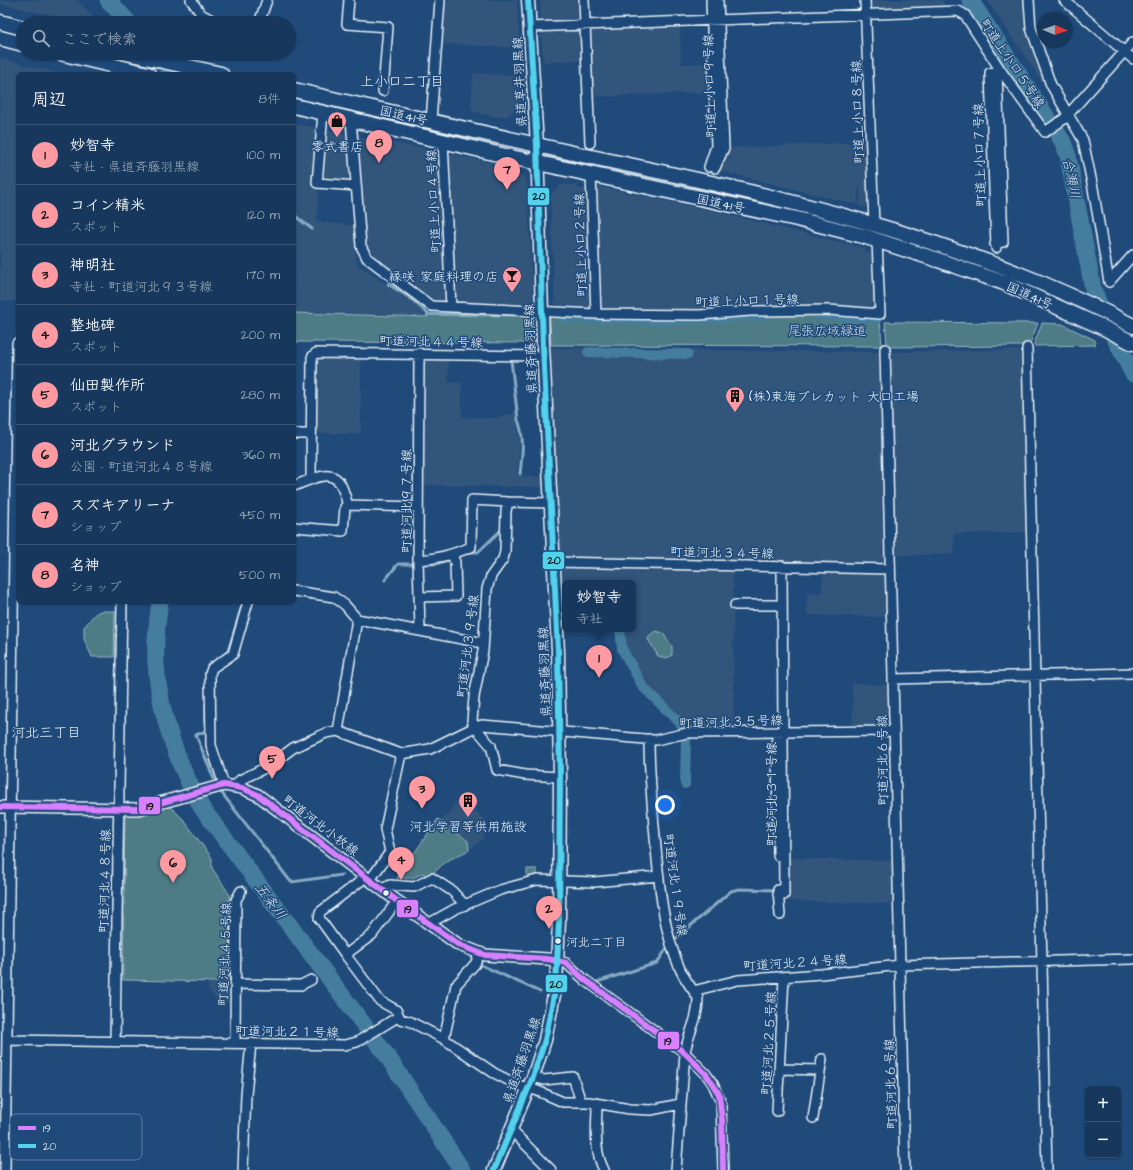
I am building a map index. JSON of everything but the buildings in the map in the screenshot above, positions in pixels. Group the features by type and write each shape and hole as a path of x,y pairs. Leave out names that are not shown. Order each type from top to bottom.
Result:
{"highway":[{"path":"0,22 16,26"},
{"path":"0,38 16,42"},
{"path":"87,60 138,72"},
{"path":"158,60 212,72"},
{"name":"国道41号","path":"296,90 794,203 874,224 943,246 1009,270 1095,307 1133,326"},
{"name":"国道41号","path":"296,106 538,163 797,220 877,240 1004,283 1102,327 1133,343"}],"main road":[{"name":"県道草井羽黒線","path":"528,0 538,163"},
{"name":"県道斉藤羽黒線","path":"494,1170 531,1083 549,1024 555,995 558,961 560,881 560,731 554,562 542,311 538,163"}],"street":[{"path":"191,0 200,14 204,16"},
{"path":"261,16 267,0"},
{"path":"349,0 347,24 388,27 383,91"},
{"path":"431,122 440,0"},
{"path":"584,0 590,143"},
{"path":"711,0 715,20 716,146 712,167"},
{"name":"町道上小口９号線","path":"715,20 718,0"},
{"name":"町道上小口８号線","path":"865,0 874,224"},
{"path":"1029,0 1031,28 1051,85 1065,118 1083,140 1109,282 1133,256"},
{"path":"1064,0 1133,59"},
{"name":"町道上小口５号線","path":"530,27 959,11 965,15 999,71 1045,132 1065,118 1133,42"},
{"path":"995,246 1003,242 999,71"},
{"path":"323,113 317,183 356,186"},
{"name":"町道上小口１号線","path":"351,119 362,246 367,258 431,306 542,311 548,313 596,314 699,315 750,311 799,310 829,310 880,314 877,240"},
{"name":"町道上小口４号線","path":"443,141 451,307"},
{"name":"町道上小口２号線","path":"591,174 596,314"},
{"path":"1027,348 1047,1170"},
{"name":"町道河北６号線","path":"885,349 905,1170"},
{"name":"町道河北４４号線","path":"311,434 312,358 318,352 544,356"},
{"name":"町道河北９７号線","path":"419,353 418,560 452,555 471,547 472,500 508,502"},
{"path":"5,1170 8,1040 5,807 16,382"},
{"path":"296,434 311,434 311,479"},
{"path":"296,485 317,476 334,476 339,480 347,499 343,531 296,526"},
{"path":"508,502 551,503"},
{"name":"町道河北３９号線","path":"475,727 472,722 474,697 483,643 487,589 491,576 503,559 505,552 508,502"},
{"path":"346,505 418,507"},
{"path":"419,597 456,596 455,562 452,555"},
{"path":"418,560 420,630"},
{"name":"町道河北３４号線","path":"554,562 890,569"},
{"name":"町道河北３１号線","path":"780,915 778,895 782,566"},
{"path":"296,591 334,597 357,619 483,643"},
{"name":"町道河北４８号線","path":"115,1041 122,604"},
{"path":"230,786 212,745 210,674 212,668 233,654 247,604"},
{"path":"735,605 782,605"},
{"path":"5,807 144,808 212,788 230,786 268,766 293,748 326,733 338,731 357,619"},
{"path":"893,678 1133,673"},
{"name":"町道河北３５号線","path":"338,731 401,754 430,749 482,725 656,740 687,733 894,732"},
{"path":"475,727 491,746 498,770 525,775 560,777"},
{"name":"町道河北１９号線","path":"650,739 649,778 659,876 667,930 680,970 691,990 698,998 697,1018 685,1053 676,1170"},
{"path":"401,754 385,829 390,852 368,878 320,912 319,918 380,1001 396,1010 400,1018 444,1039 494,1073 518,1085 544,1080 573,1077 581,1102"},
{"name":"町道河北小牧線","path":"230,786 258,795 397,901 459,945 480,954 548,958 558,961"},
{"path":"428,924 464,905 508,887 544,879 560,881 616,881 659,876"},
{"path":"381,889 390,885 414,887 432,878 452,891 464,905"},
{"name":"町道河北４５号線","path":"235,1042 236,900 241,891"},
{"path":"347,957 349,952 372,935 397,901"},
{"path":"444,1039 456,985 475,964 480,954"},
{"name":"町道河北２４号線","path":"694,992 738,980 784,977 900,965 1133,959"},
{"path":"558,961 566,963 585,980 685,1053 703,1069 719,1094 722,1115 723,1170"},
{"name":"町道河北２５号線","path":"777,1111 784,977"},
{"path":"235,984 301,985 311,980"},
{"name":"町道河北２１号線","path":"8,1040 235,1042 345,1045 357,1042 394,1018 400,1018"},
{"path":"243,1170 246,1095 251,1043"},
{"path":"813,1118 822,1059"},
{"path":"780,1069 820,1070"},
{"path":"531,1083 563,1102 581,1102 630,1109 651,1110 680,1104"},
{"path":"598,1104 596,1142 598,1159 604,1170"},
{"path":"511,1130 550,1170"}],"shaded area":[{"path":"0,0 77,0 92,16 55,16 0,4"},
{"path":"446,0 517,0 520,48 443,44"},
{"path":"540,0 581,0 582,21 541,22"},
{"path":"869,0 942,0 945,6 871,9 869,7"},
{"path":"987,0 1024,0 1028,35 1049,92"},
{"path":"680,26 681,64 711,63 712,92 591,97 588,32 591,29"},
{"path":"582,30 584,60 543,62 541,31"},
{"path":"0,58 52,72 16,72 16,301 0,301"},
{"path":"473,73 522,76 523,98 518,107 508,116 496,117 471,111"},
{"path":"296,124 318,128 313,187 319,188 317,221 355,226 357,264 409,300 429,317 296,313"},
{"path":"327,130 346,134 348,136 351,177 347,182 326,180 323,175"},
{"path":"360,137 438,151 440,154 447,299 443,302 435,301 377,259 365,240 357,140"},
{"path":"866,142 868,208 860,206 860,188 858,188 858,205 716,170 727,148"},
{"path":"451,154 515,168 527,181 533,300 529,304 462,302 456,296 448,156"},
{"path":"560,185 577,185 577,188 594,191 595,186 700,208 865,248 865,251 874,255 877,308 875,311 716,312 555,310 550,195"},
{"path":"550,348 881,352 1017,350 1022,355 1028,532 954,534 954,554 887,556 887,565 559,559"},
{"path":"320,356 361,357 361,434 317,433 317,359"},
{"path":"426,358 449,359 448,382 462,383 462,417 494,418 515,413 520,442 517,476 542,477 542,487 423,485 424,360"},
{"path":"560,564 612,565 613,568 733,567 734,727 687,727 643,685 623,649 621,632 636,632 636,580 562,580 561,590"},
{"path":"823,570 884,572 887,575 888,617 807,615 807,593 822,593"},
{"path":"852,683 890,685 891,724 888,728 853,729"},
{"path":"459,799 486,820 483,839 469,850 468,841 442,821"},
{"path":"787,858 895,861 896,904 787,901"},
{"path":"223,977 227,982 229,982 229,1003 220,1003 208,989 208,981 217,982"}],"green space":[{"path":"296,313 428,317 426,315 533,316 535,343 296,342"},
{"name":"尾張広域緑道","path":"827,315 880,319 882,346 551,345 550,317 679,321 716,320 752,316"},
{"name":"尾張広域緑道","path":"885,322 1038,323 1029,346 891,347 887,344"},
{"path":"1042,323 1062,324 1095,340 1095,345 1035,346 1034,344"},
{"path":"100,611 115,611 114,657 92,657 84,639 84,627 95,614"},
{"path":"656,631 663,633 672,647 672,655 667,658 658,656 648,639 650,635"},
{"path":"170,806 183,819 212,858 212,868 230,895 229,982 227,982 223,977 217,982 123,980 125,816"},
{"path":"438,819 468,841 469,850 445,862 429,878 426,879 424,873 412,878 397,878"},
{"path":"527,869 537,869 537,877 529,879 527,877"}],"waterway":[{"name":"五条川","path":"108,0 123,16"},
{"name":"合瀬川","path":"970,0 1063,142 1068,156 1093,289 1106,321 1133,374"},
{"name":"五条川","path":"161,60 171,72"},
{"path":"296,217 312,229"},
{"path":"388,284 410,298 428,314 500,315"},
{"path":"562,318 679,320 766,315"},
{"path":"818,315 877,318"},
{"path":"588,352 688,354"},
{"path":"511,360 518,420 522,433 520,474"},
{"path":"385,580 398,564 436,564 471,552 478,552 502,529"},
{"name":"五条川","path":"160,604 156,632 156,663 161,701 171,738 185,774 202,808 388,1057 462,1170"},
{"path":"223,656 228,651 242,606"},
{"path":"620,632 622,649 643,687 686,729"},
{"path":"206,704 206,731 196,735 214,779"},
{"path":"685,784 686,738"},
{"path":"221,792 291,882 342,875"},
{"path":"673,941 731,891 739,889 776,890"},
{"path":"594,983 657,963 669,945"},
{"path":"479,964 540,992"},
{"name":"五条川","path":"455,1170 460,1167"}],"transit line":[{"name":"20","path":"494,1170 533,1077 545,1040 556,985 559,921 560,777 558,651 543,346 537,145 528,0"},
{"name":"19","path":"0,807 138,809 224,785 242,788 258,795 397,901 459,945 485,955 548,959 566,963 585,980 685,1053 706,1074 719,1094 722,1120 723,1170"}],"place":[{"name":"零式書店","path":"337,138"},
{"name":"名神","path":"379,163"},
{"name":"スズキアリーナ","path":"507,190"},
{"name":"縁咲 家庭料理の店","path":"512,293"},
{"name":"(株)東海プレカット 大口工場","path":"735,413"},
{"name":"妙智寺","path":"599,678"},
{"name":"仙田製作所","path":"272,779"},
{"name":"神明社","path":"422,809"},
{"name":"河北学習等供用施設","path":"468,818"},
{"name":"整地碑","path":"401,880"},
{"name":"河北グラウンド","path":"173,883"},
{"name":"コイン精米","path":"549,929"},
{"name":"河北二丁目","path":"558,941"}],"district":[{"name":"上小口二丁目","path":"402,81"},
{"name":"河北三丁目","path":"46,732"}]}
